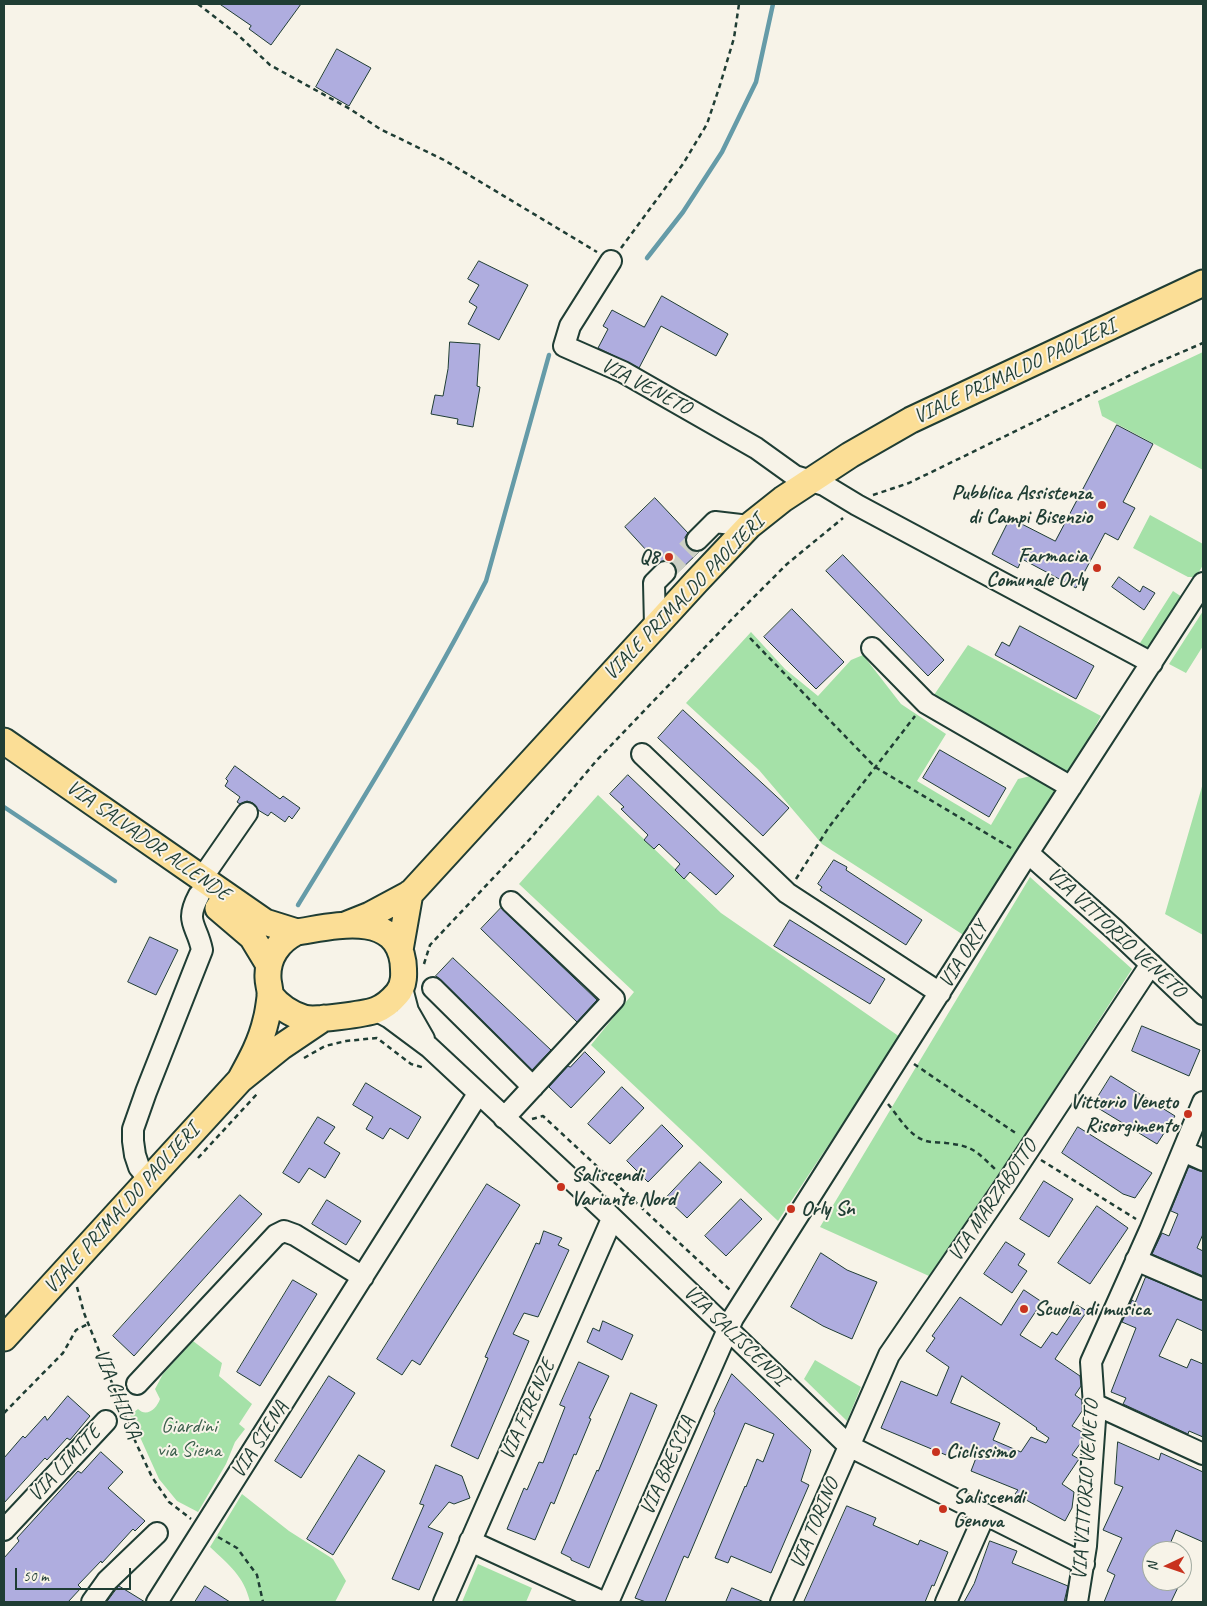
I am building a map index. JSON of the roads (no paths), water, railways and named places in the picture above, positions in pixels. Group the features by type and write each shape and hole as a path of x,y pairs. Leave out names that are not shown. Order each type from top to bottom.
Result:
{"main road":[{"name":"VIALE PRIMALDO PAOLIERI","path":"345,925 410,893 654,626 749,526 783,499 850,454 912,420 1203,283"},
{"name":"VIA SALVADOR ALLENDE","path":"4,741 200,887 252,937 269,965"},
{"name":"VIA SALVADOR ALLENDE","path":"4,760 200,887 265,922 297,932"},
{"path":"402,988 404,972 400,950 410,893"},
{"name":"VIALE PRIMALDO PAOLIERI","path":"251,1084 270,995 269,965 272,955 278,946 288,937 297,932 357,924 374,927 389,936 400,950"},
{"name":"VIALE PRIMALDO PAOLIERI","path":"270,995 282,1007 296,1016 307,1019 375,1010 388,1003 402,988"},
{"name":"VIALE PRIMALDO PAOLIERI","path":"4,1338 70,1280 149,1179 251,1084 281,1047 324,1018"}],"street":[{"name":"VIA VENETO","path":"611,261 570,326 564,346 623,372 756,448 795,476 809,482"},
{"path":"809,482 824,486 1152,663"},
{"path":"696,540 715,522 749,526"},
{"path":"654,626 654,583 665,572"},
{"name":"VIA ORLY","path":"728,1329 1028,853 1203,582"},
{"path":"872,648 926,703 1071,787"},
{"path":"642,754 787,893 940,993"},
{"path":"149,1179 139,1167 135,1155 133,1129 202,950 191,917 200,887 247,813"},
{"name":"VIA VITTORIO VENETO","path":"1028,853 1115,930 1203,1014"},
{"path":"504,1118 614,999 511,902"},
{"name":"VIA MARZABOTTO","path":"849,1446 889,1355 1006,1184 1151,964"},
{"name":"VIA SALISCENDI","path":"402,988 408,1011 429,1047"},
{"path":"433,988 533,1087"},
{"name":"VIA SALISCENDI","path":"375,1010 390,1018 429,1047 849,1446 1084,1564"},
{"name":"VIA SIENA","path":"157,1602 478,1094"},
{"name":"VIA VITTORIO VENETO","path":"1077,1602 1084,1564 1091,1470 1094,1404 1091,1362 1203,1102"},
{"path":"1183,1152 1203,1160"},
{"name":"VIA FIRENZE","path":"444,1602 612,1219"},
{"path":"137,1384 268,1242 284,1231 295,1235 362,1277"},
{"path":"1136,1260 1203,1289"},
{"name":"VIA BRESCIA","path":"608,1602 728,1329"},
{"path":"1094,1404 1203,1454"},
{"name":"VIA LIMITE","path":"4,1530 106,1421"},
{"name":"VIA TORINO","path":"781,1602 849,1446"},
{"path":"946,1602 985,1514"},
{"path":"92,1602 107,1581 157,1533"},
{"path":"470,1541 603,1602"}],"waterway":[{"path":"647,258 683,212 722,152 756,82 773,4"},
{"path":"298,905 419,704 486,581 549,355"},
{"path":"4,807 115,881"}],"tunnel":[{"path":"665,572 697,540"}],"place":[{"name":"Pubblica Assistenza di Campi Bisenzio","path":"1102,505"},
{"name":"Q8","path":"669,557"},
{"name":"Farmacia Comunale Orly","path":"1097,568"},
{"name":"Vittorio Veneto Risorgimento","path":"1188,1114"},
{"name":"Saliscendi Variante Nord","path":"561,1187"},
{"name":"Orly Sn","path":"791,1209"},
{"name":"Scuola di musica","path":"1024,1309"},
{"name":"Ciclissimo","path":"936,1452"},
{"name":"Saliscendi Genova","path":"943,1509"}],"park label":[{"name":"Giardini via Siena","path":"189,1438"}]}
